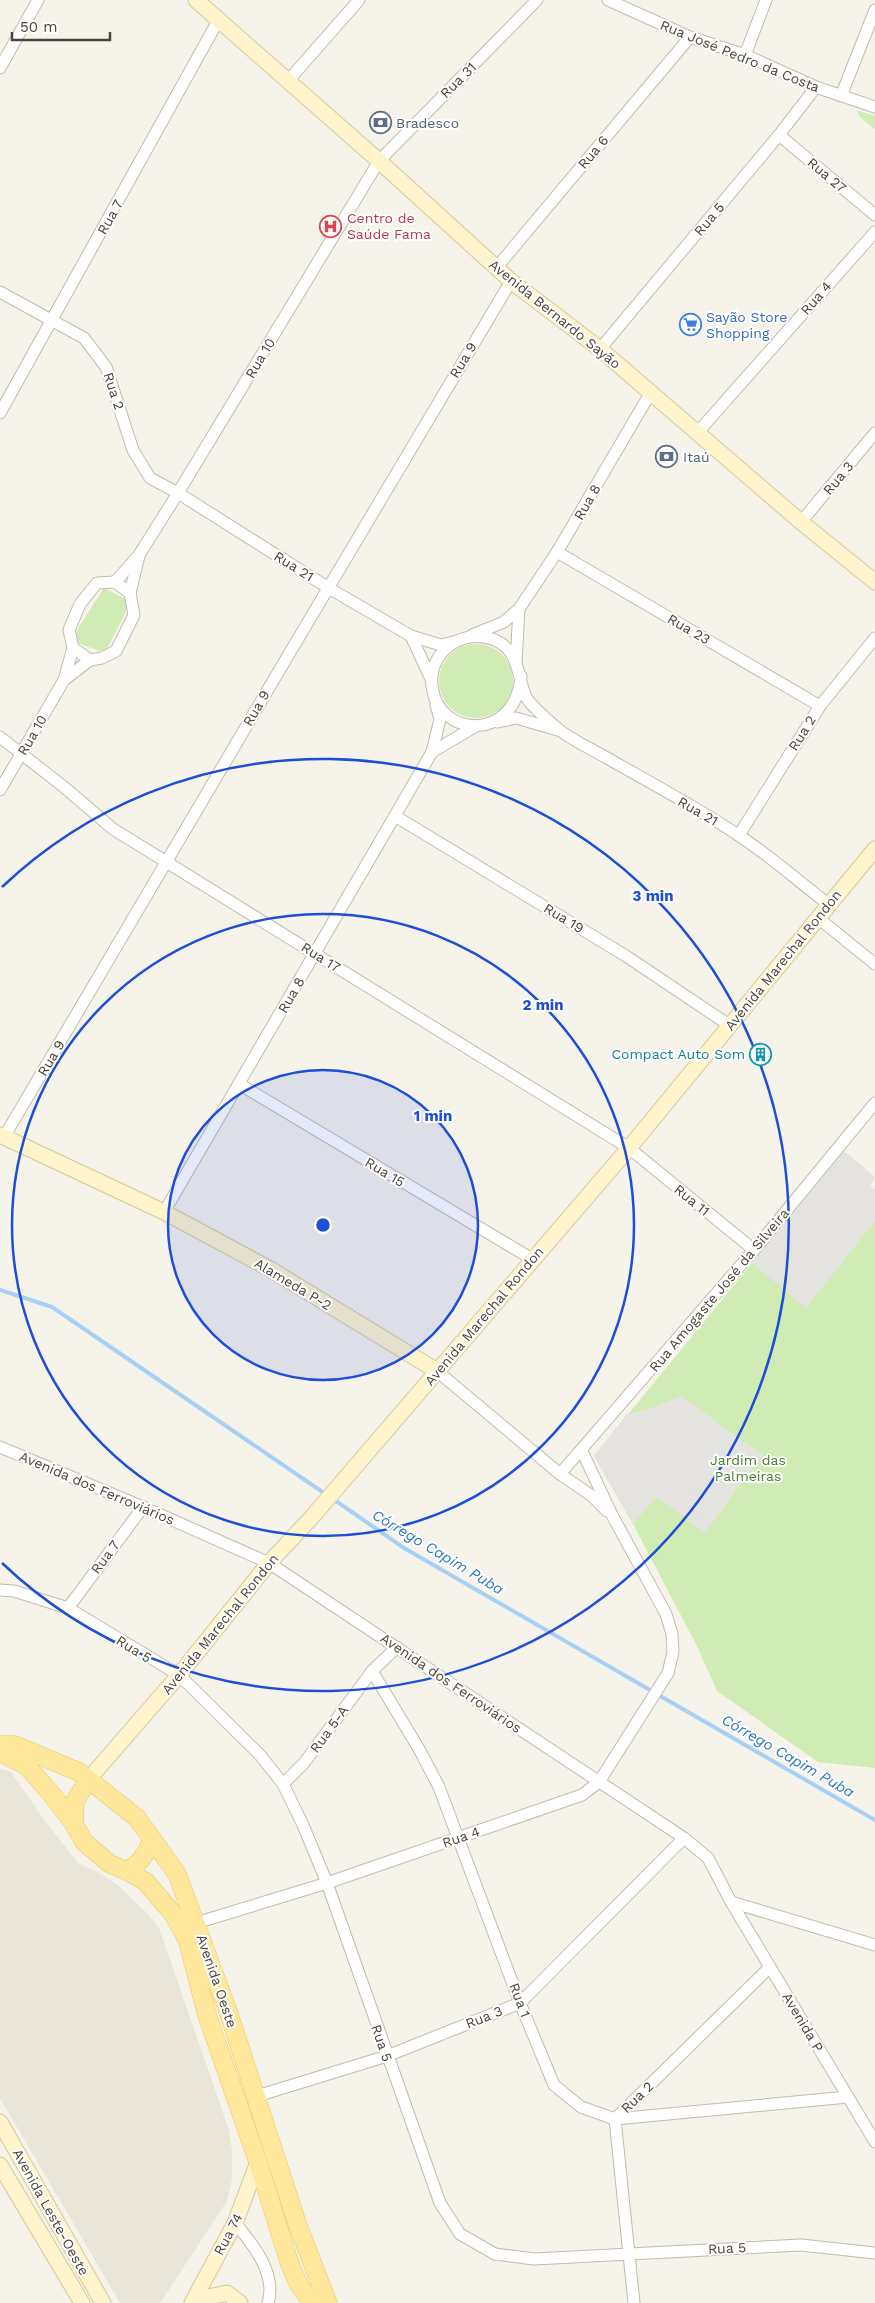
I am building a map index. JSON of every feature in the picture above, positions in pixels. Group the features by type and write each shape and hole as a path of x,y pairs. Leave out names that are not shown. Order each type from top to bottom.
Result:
{"main road":[{"name":"Avenida Oeste","path":"0,1745 15,1745 79,1772 137,1818 177,1874 257,2096 321,2301"},
{"name":"Avenida Oeste","path":"0,1752 28,1766 74,1824 84,1842 110,1864 128,1871 146,1882 174,1915 188,1942 206,2014 258,2162 289,2262 299,2285 321,2301"},
{"path":"74,1824 74,1801 88,1780"},
{"path":"128,1871 147,1852 152,1840"}],"street":[{"path":"0,68 38,0"},
{"name":"Avenida Bernardo Sayão","path":"196,0 379,161 511,281 600,349 801,522 875,582"},
{"path":"288,82 359,0"},
{"name":"Rua 31","path":"379,161 537,0"},
{"name":"Rua José Pedro da Costa","path":"608,0 626,4 690,37 745,55 816,88 875,107"},
{"path":"745,55 766,0"},
{"path":"841,96 875,10"},
{"name":"Rua 7","path":"0,413 219,19"},
{"name":"Rua 6","path":"497,267 690,37"},
{"name":"Rua 5","path":"600,349 816,88"},
{"name":"Rua 27","path":"779,135 875,214"},
{"name":"Rua 10","path":"115,582 139,554 178,493 379,161"},
{"name":"Rua 4","path":"698,432 875,232"},
{"name":"Rua 9","path":"2,1136 166,863 327,587 511,281"},
{"name":"Rua 2","path":"0,292 84,338 106,366 133,450 150,478 178,493"},
{"name":"Rua 8","path":"468,637 504,622 519,609 558,552 651,392"},
{"name":"Rua 3","path":"801,522 875,433"},
{"name":"Rua 21","path":"178,493 327,587 411,636 441,645 454,642"},
{"name":"Rua 23","path":"558,552 820,706"},
{"name":"Rua 10","path":"130,593 139,554"},
{"path":"115,582 130,593 134,615 116,651 102,658 90,660 73,648 69,630 80,604 97,583 115,582"},
{"path":"516,662 519,609"},
{"path":"411,636 431,678 433,694 440,707 449,717 462,724 476,726 492,723 504,716 514,705 520,691 521,676 516,662 508,650 496,641 482,636 468,637 454,642 442,651 435,664 431,678"},
{"name":"Rua 2","path":"739,835 820,706 875,638"},
{"name":"Rua 10","path":"0,790 64,680 73,648"},
{"name":"Rua 10","path":"64,680 90,660"},
{"name":"Rua 21","path":"521,676 527,699 559,730 739,835 828,904"},
{"name":"Rua 8","path":"164,1212 432,752 440,719 433,694"},
{"name":"Rua 21","path":"492,723 516,718 559,730"},
{"name":"Rua 8","path":"432,752 476,726"},
{"path":"0,737 22,754"},
{"name":"Rua 17","path":"22,754 113,829 629,1148"},
{"name":"Rua 19","path":"395,816 626,956 729,1025"},
{"name":"Avenida Marechal Rondon","path":"88,1780 179,1675 269,1563 312,1517 629,1148 875,848"},
{"path":"818,917 875,964"},
{"name":"Rua 15","path":"239,1084 532,1259"},
{"name":"Rua Amogaste José da Silveira","path":"560,1474 582,1451 754,1250 875,1103"},
{"name":"Alameda P-2","path":"2,1136 164,1212 270,1270 437,1371 560,1474 592,1496 612,1515"},
{"name":"Rua 11","path":"629,1148 754,1250"},
{"name":"Avenida dos Ferroviários","path":"0,1447 143,1507 269,1563 684,1838 708,1858 731,1902"},
{"path":"582,1451 612,1515"},
{"name":"Rua 7","path":"68,1608 143,1507"},
{"name":"Rua 4","path":"196,1923 327,1883 582,1795 598,1782 668,1673 673,1652 672,1634 666,1614 612,1515"},
{"name":"Rua 5","path":"0,1590 14,1591 68,1608 179,1675 260,1754 282,1784 303,1825 327,1883 440,2203 460,2234 495,2254 534,2259 801,2245 875,2253"},
{"path":"372,1671 397,1647"},
{"name":"Rua 5-A","path":"282,1784 304,1763 372,1671"},
{"name":"Rua 1","path":"372,1671 423,1756 439,1787 520,2003 554,2085 582,2107 614,2119 848,2097"},
{"name":"Rua 3","path":"257,2096 387,2056 520,2003 684,1838"},
{"path":"731,1902 875,1945"},
{"name":"Avenida P","path":"731,1902 875,2142"},
{"name":"Rua 2","path":"634,2303 614,2119 770,1967"},
{"name":"Avenida Leste-Oeste","path":"0,2122 102,2303"},
{"name":"Rua 74","path":"193,2301 235,2223 258,2162"},
{"name":"Avenida Leste-Oeste","path":"0,2165 82,2303"},
{"path":"235,2223 252,2243 262,2260 271,2293 268,2303"},
{"path":"193,2301 227,2293 240,2303"}],"shaded area":[{"path":"844,1151 875,1177 870,1186 875,1190 875,1221 806,1308 752,1263"},
{"path":"681,1396 762,1455 705,1533 656,1497 633,1524 594,1456 627,1414 649,1409"},
{"path":"0,1769 11,1772 45,1821 78,1863 103,1875 120,1887 148,1914 159,1928 228,2127 232,2150 232,2179 227,2201 160,2303 120,2303 0,2098"}],"green space":[{"path":"856,110 875,116 875,130 860,117"},
{"path":"104,588 131,602 105,653 75,642 77,630"},
{"path":"476,644 490,647 502,655 510,667 513,681 510,695 502,707 490,715 476,718 462,715 450,707 442,695 439,681 442,667 450,655 462,647"},
{"name":"Jardim das Palmeiras","path":"844,1151 875,1177 870,1186 875,1190 875,1768 818,1762 717,1691 697,1646 633,1524 594,1456"}],"waterway":[{"name":"Córrego Capim Puba","path":"0,1290 52,1307 327,1495"},
{"name":"Córrego Capim Puba","path":"333,1499 404,1548 875,1820"}],"place":[{"name":"Bradesco","path":"380,123"},
{"name":"Centro de Saúde Fama","path":"331,226"},
{"name":"Sayão Store Shopping","path":"690,325"},
{"name":"Itaú","path":"667,457"},
{"name":"Compact Auto Som","path":"761,1054"}]}
